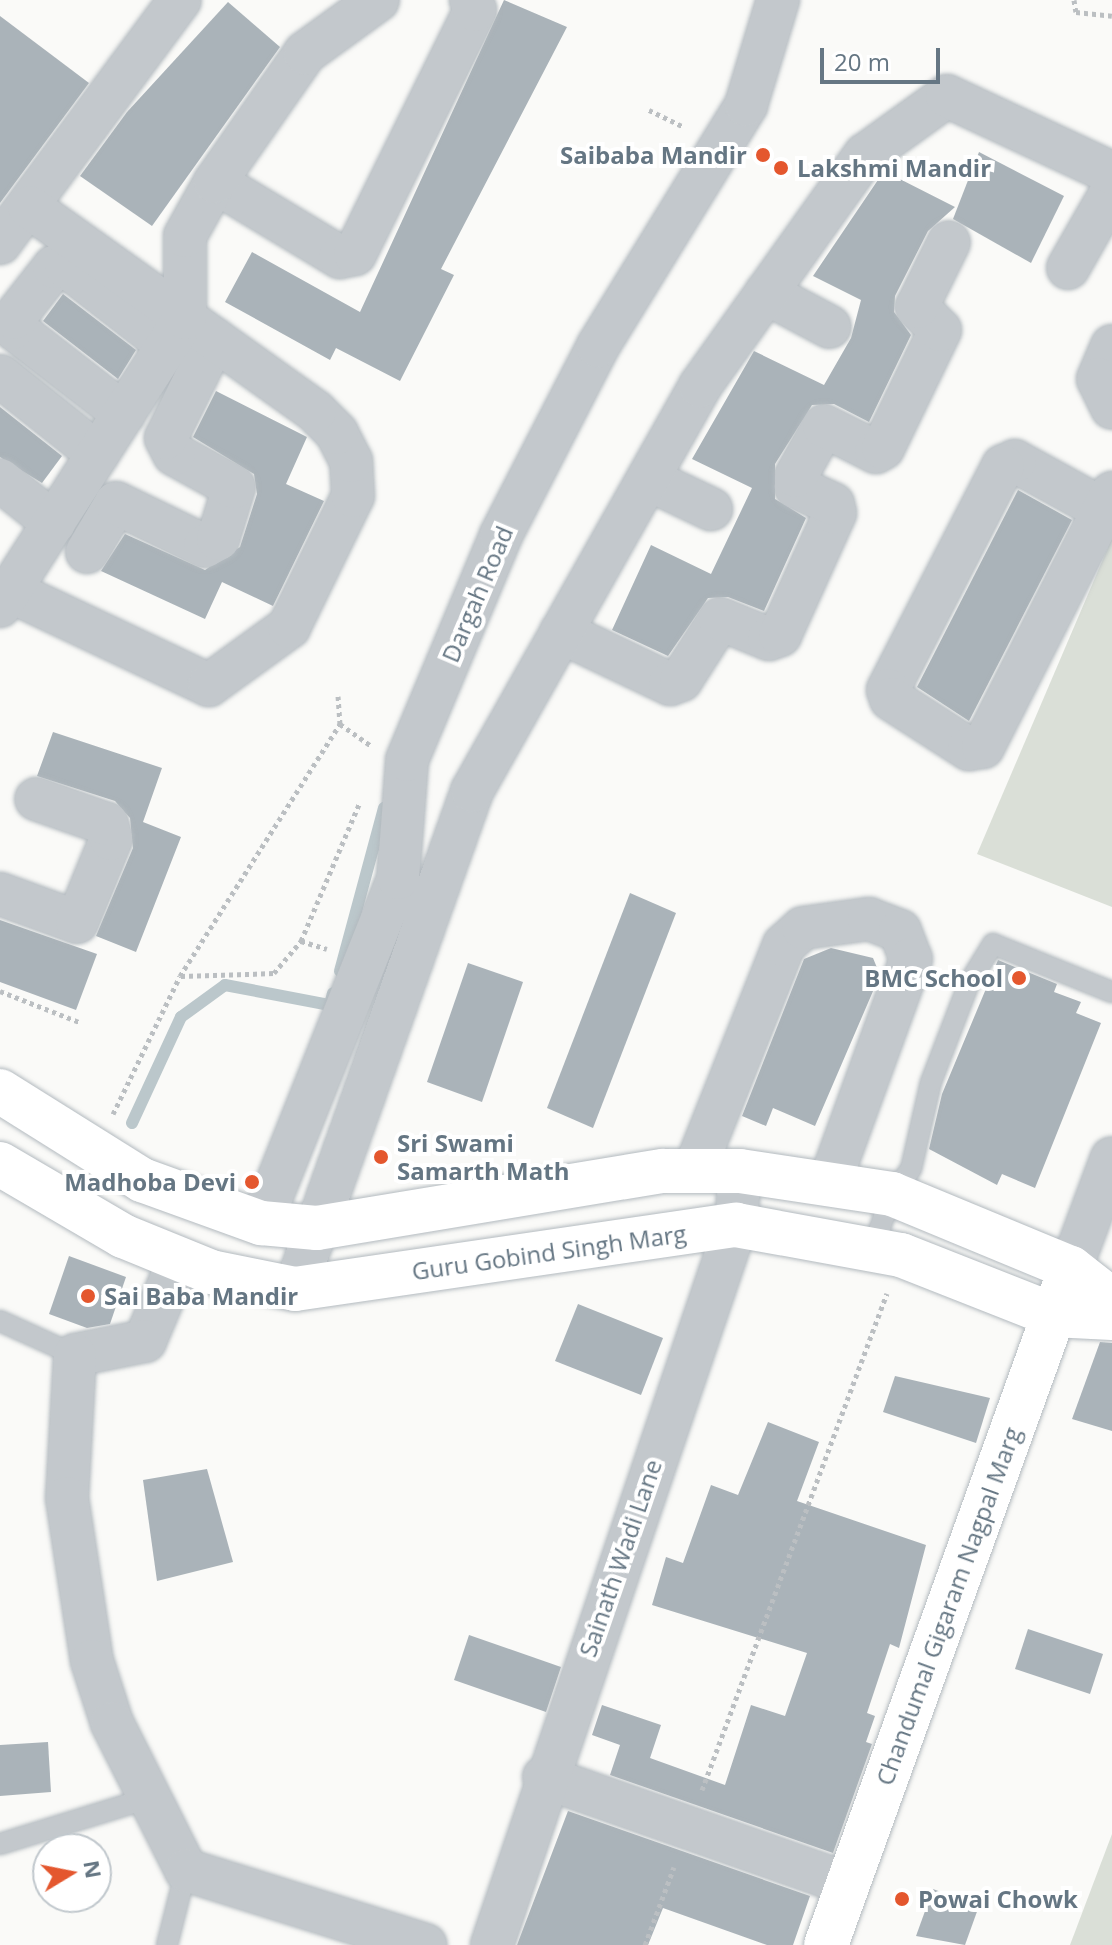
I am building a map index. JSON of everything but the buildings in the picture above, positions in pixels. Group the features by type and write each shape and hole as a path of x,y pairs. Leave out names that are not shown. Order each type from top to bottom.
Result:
{"street":[{"path":"0,243 180,0"},
{"path":"87,552 116,503 205,546 218,539 234,487 174,454 166,438 189,334 185,236 215,182 305,53 378,0"},
{"path":"215,182 340,257 351,256 475,10 471,0"},
{"name":"Dargah Road","path":"261,1223 398,878 407,760 501,535 598,346 746,105 778,0"},
{"path":"295,1289 462,859 472,791 700,386 865,155 934,100 965,99 1112,173"},
{"path":"1068,268 1112,191"},
{"path":"29,207 189,334"},
{"path":"561,632 670,684 681,680 720,619 769,639 780,635 835,513 833,504 796,487 796,476 824,426 876,452 883,448 940,330 917,307 949,242"},
{"path":"124,414 13,328 14,318 54,267 66,266 189,334 315,411 337,433 351,461 353,496 289,627 209,685 9,577 54,523 124,414 189,334"},
{"path":"766,293 830,327"},
{"path":"1112,346 1098,379 1112,408"},
{"path":"0,376 98,454"},
{"path":"1015,461 1108,501 983,747 969,749 891,699 888,690 1003,466 1015,461"},
{"path":"648,479 711,509"},
{"path":"0,480 54,523"},
{"path":"0,894 77,922 111,839 107,824 36,799"},
{"path":"694,1171 784,945 803,928 869,919 900,931 911,959 829,1184"},
{"path":"0,1091 142,1180 261,1223 317,1228 694,1171 740,1171 892,1194 1071,1268 1112,1300"},
{"path":"1071,1268 1112,1158"},
{"name":"Guru Gobind Singh Marg","path":"0,1164 123,1236 179,1260 295,1289 736,1225 886,1252 1053,1315 1112,1318"},
{"name":"Sainath Wadi Lane","path":"492,1945 544,1777 736,1225 740,1171"},
{"path":"123,1236 142,1180"},
{"path":"179,1260 145,1341 75,1355 67,1498 75,1570 92,1661 145,1799 186,1870 426,1945"},
{"name":"Chandumal Gigaram Nagpal Marg","path":"826,1945 1071,1268"},
{"path":"544,1777 848,1884"}],"lane":[{"path":"886,1252 892,1194 911,1169 931,1082 969,983 993,944 1112,992"},
{"path":"0,1321 75,1355"},
{"path":"0,1844 145,1799"},
{"path":"167,1945 186,1870"}],"path":[{"path":"1074,0 1076,12 1112,16"},
{"path":"95,1151 180,976 340,724 338,696"},
{"path":"340,724 380,753"},
{"path":"180,976 274,973 301,941 365,789"},
{"path":"301,941 365,962"},
{"path":"0,991 79,1022"},
{"path":"645,1945 688,1829 886,1252"}],"shaded area":[{"path":"1112,538 1112,907 977,854"},
{"path":"1112,1834 1112,1945 1070,1945"}],"waterway":[{"path":"340,971 384,808"},
{"path":"132,1123 181,1017 225,985 330,1005 333,993"}],"place":[{"name":"Saibaba Mandir","path":"763,155"},
{"name":"Lakshmi Mandir","path":"781,168"},
{"name":"BMC School","path":"1019,978"},
{"name":"Sri Swami Samarth Math","path":"381,1157"},
{"name":"Madhoba Devi","path":"252,1182"},
{"name":"Sai Baba Mandir","path":"88,1296"},
{"name":"Powai Chowk","path":"902,1899"}]}
